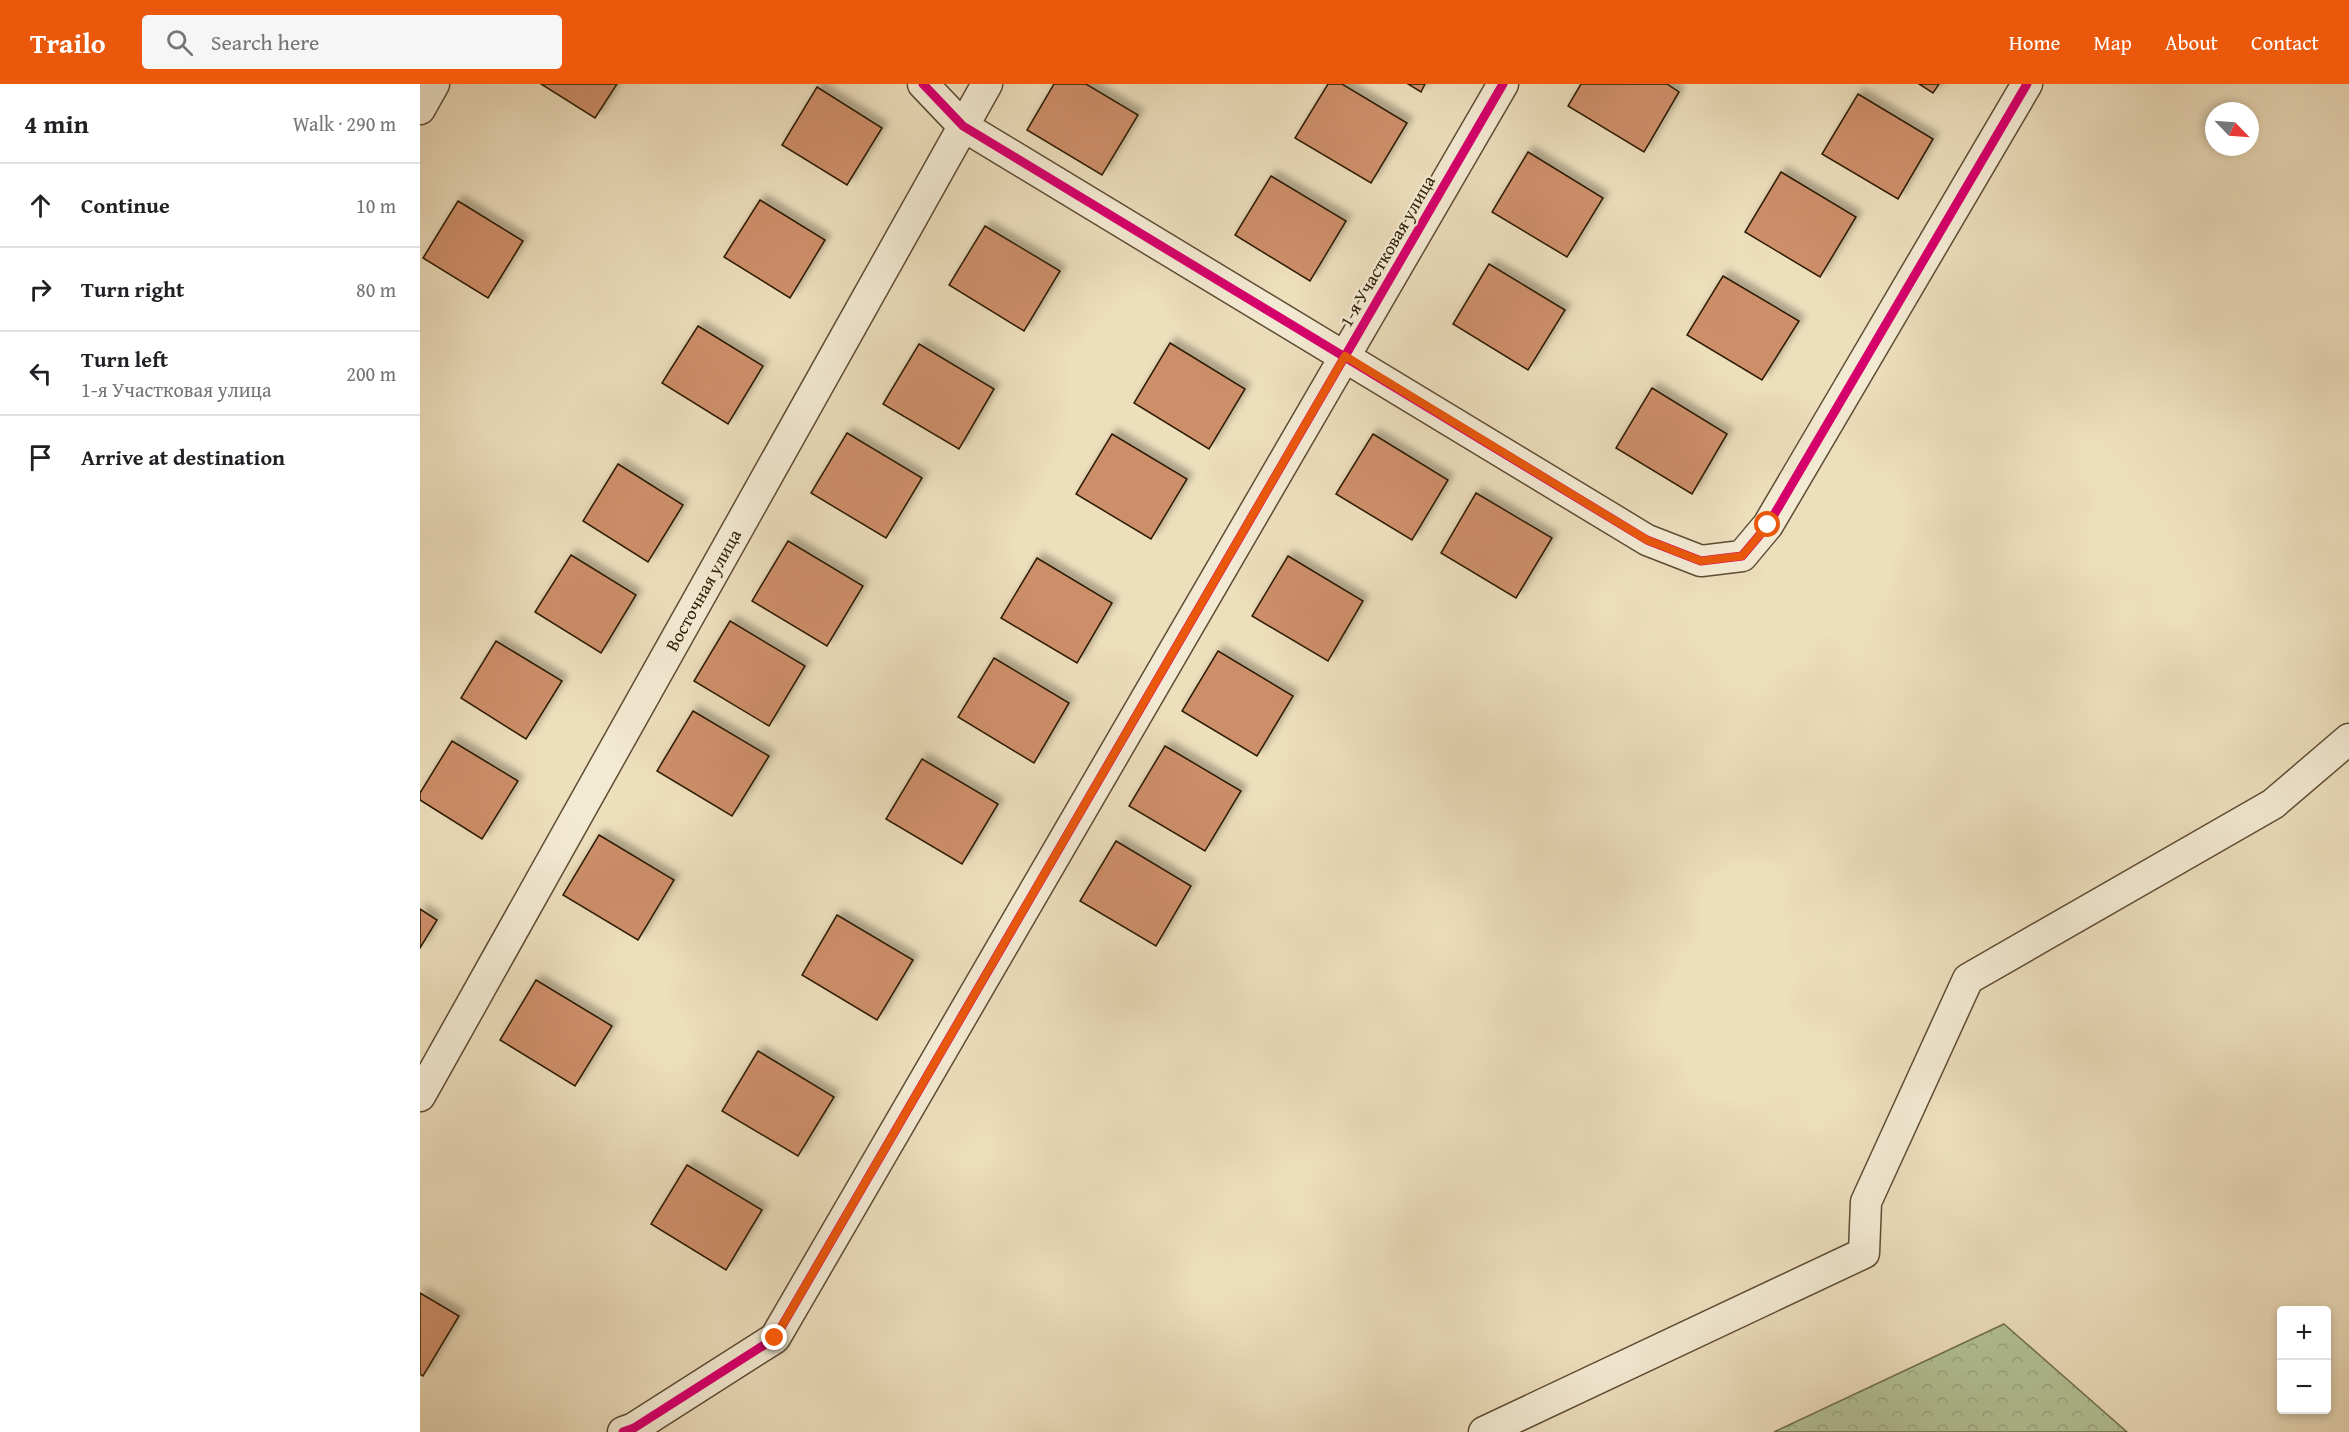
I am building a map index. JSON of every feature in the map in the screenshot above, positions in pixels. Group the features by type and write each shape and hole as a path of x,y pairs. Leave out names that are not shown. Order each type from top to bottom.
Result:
{"street":[{"path":"420,108 434,84"},
{"path":"923,84 963,126 1647,540 1701,561 1742,556 1768,525 2027,84"},
{"name":"Восточная улица","path":"420,1096 987,84"},
{"name":"1-я Участковая улица","path":"623,1432 634,1428 775,1338 1503,84"},
{"path":"1484,1432 1864,1253 1866,1202 1968,979 2273,804 2349,739"}],"green space":[{"path":"2004,1324 2127,1432 1774,1432"}],"building":[{"path":"541,84 617,84 595,118"},
{"path":"1054,84 1086,84 1138,115 1102,175 1027,130"},
{"path":"1328,84 1342,84 1407,123 1371,183 1295,138"},
{"path":"1408,84 1425,84 1421,92"},
{"path":"1581,84 1667,84 1679,92 1644,152 1568,106"},
{"path":"1919,84 1939,84 1933,93"},
{"path":"817,87 882,128 847,185 782,145"},
{"path":"1858,94 1933,139 1898,199 1822,154"},
{"path":"1528,152 1603,198 1567,257 1492,212"},
{"path":"1781,172 1856,217 1820,277 1745,232"},
{"path":"1271,176 1346,221 1310,281 1235,235"},
{"path":"760,200 825,240 790,298 724,257"},
{"path":"458,201 523,241 488,298 423,258"},
{"path":"985,226 1060,271 1024,331 949,285"},
{"path":"1489,264 1565,310 1528,370 1453,324"},
{"path":"1723,276 1799,321 1762,380 1687,335"},
{"path":"698,326 763,366 728,424 662,383"},
{"path":"1170,343 1245,389 1209,449 1134,403"},
{"path":"919,344 994,389 959,449 883,404"},
{"path":"1652,388 1727,434 1692,494 1616,448"},
{"path":"847,433 922,478 886,538 811,493"},
{"path":"1112,434 1187,479 1151,539 1076,494"},
{"path":"1373,434 1448,480 1412,540 1336,494"},
{"path":"618,464 683,505 648,562 583,521"},
{"path":"1476,493 1552,538 1516,598 1441,553"},
{"path":"788,541 863,586 827,646 752,601"},
{"path":"571,555 636,595 601,653 535,612"},
{"path":"1288,556 1363,601 1328,661 1252,616"},
{"path":"1037,558 1112,603 1077,663 1001,618"},
{"path":"730,621 805,666 769,726 694,681"},
{"path":"496,641 562,681 526,739 461,698"},
{"path":"1218,651 1293,696 1257,756 1182,711"},
{"path":"994,658 1069,703 1034,763 958,717"},
{"path":"693,711 769,756 732,816 657,771"},
{"path":"452,741 518,781 482,839 420,800 420,793"},
{"path":"1165,746 1241,791 1205,851 1129,806"},
{"path":"922,759 998,804 962,864 886,819"},
{"path":"599,835 674,880 638,940 563,895"},
{"path":"1116,841 1191,886 1156,946 1080,901"},
{"path":"420,909 437,920 420,948"},
{"path":"837,915 913,960 877,1020 802,975"},
{"path":"536,980 612,1026 575,1086 500,1040"},
{"path":"758,1051 834,1097 798,1156 722,1111"},
{"path":"687,1165 762,1210 726,1270 651,1224"},
{"path":"420,1293 459,1316 423,1376 420,1374"}],"cycle path":[{"path":"923,84 963,126 1647,540 1701,561 1742,556 1768,525 2027,84"},
{"path":"623,1432 634,1428 775,1338 1503,84"}],"route":[{"path":"775,1338 1345,356 1647,540 1701,561 1742,556 1768,525"}]}
